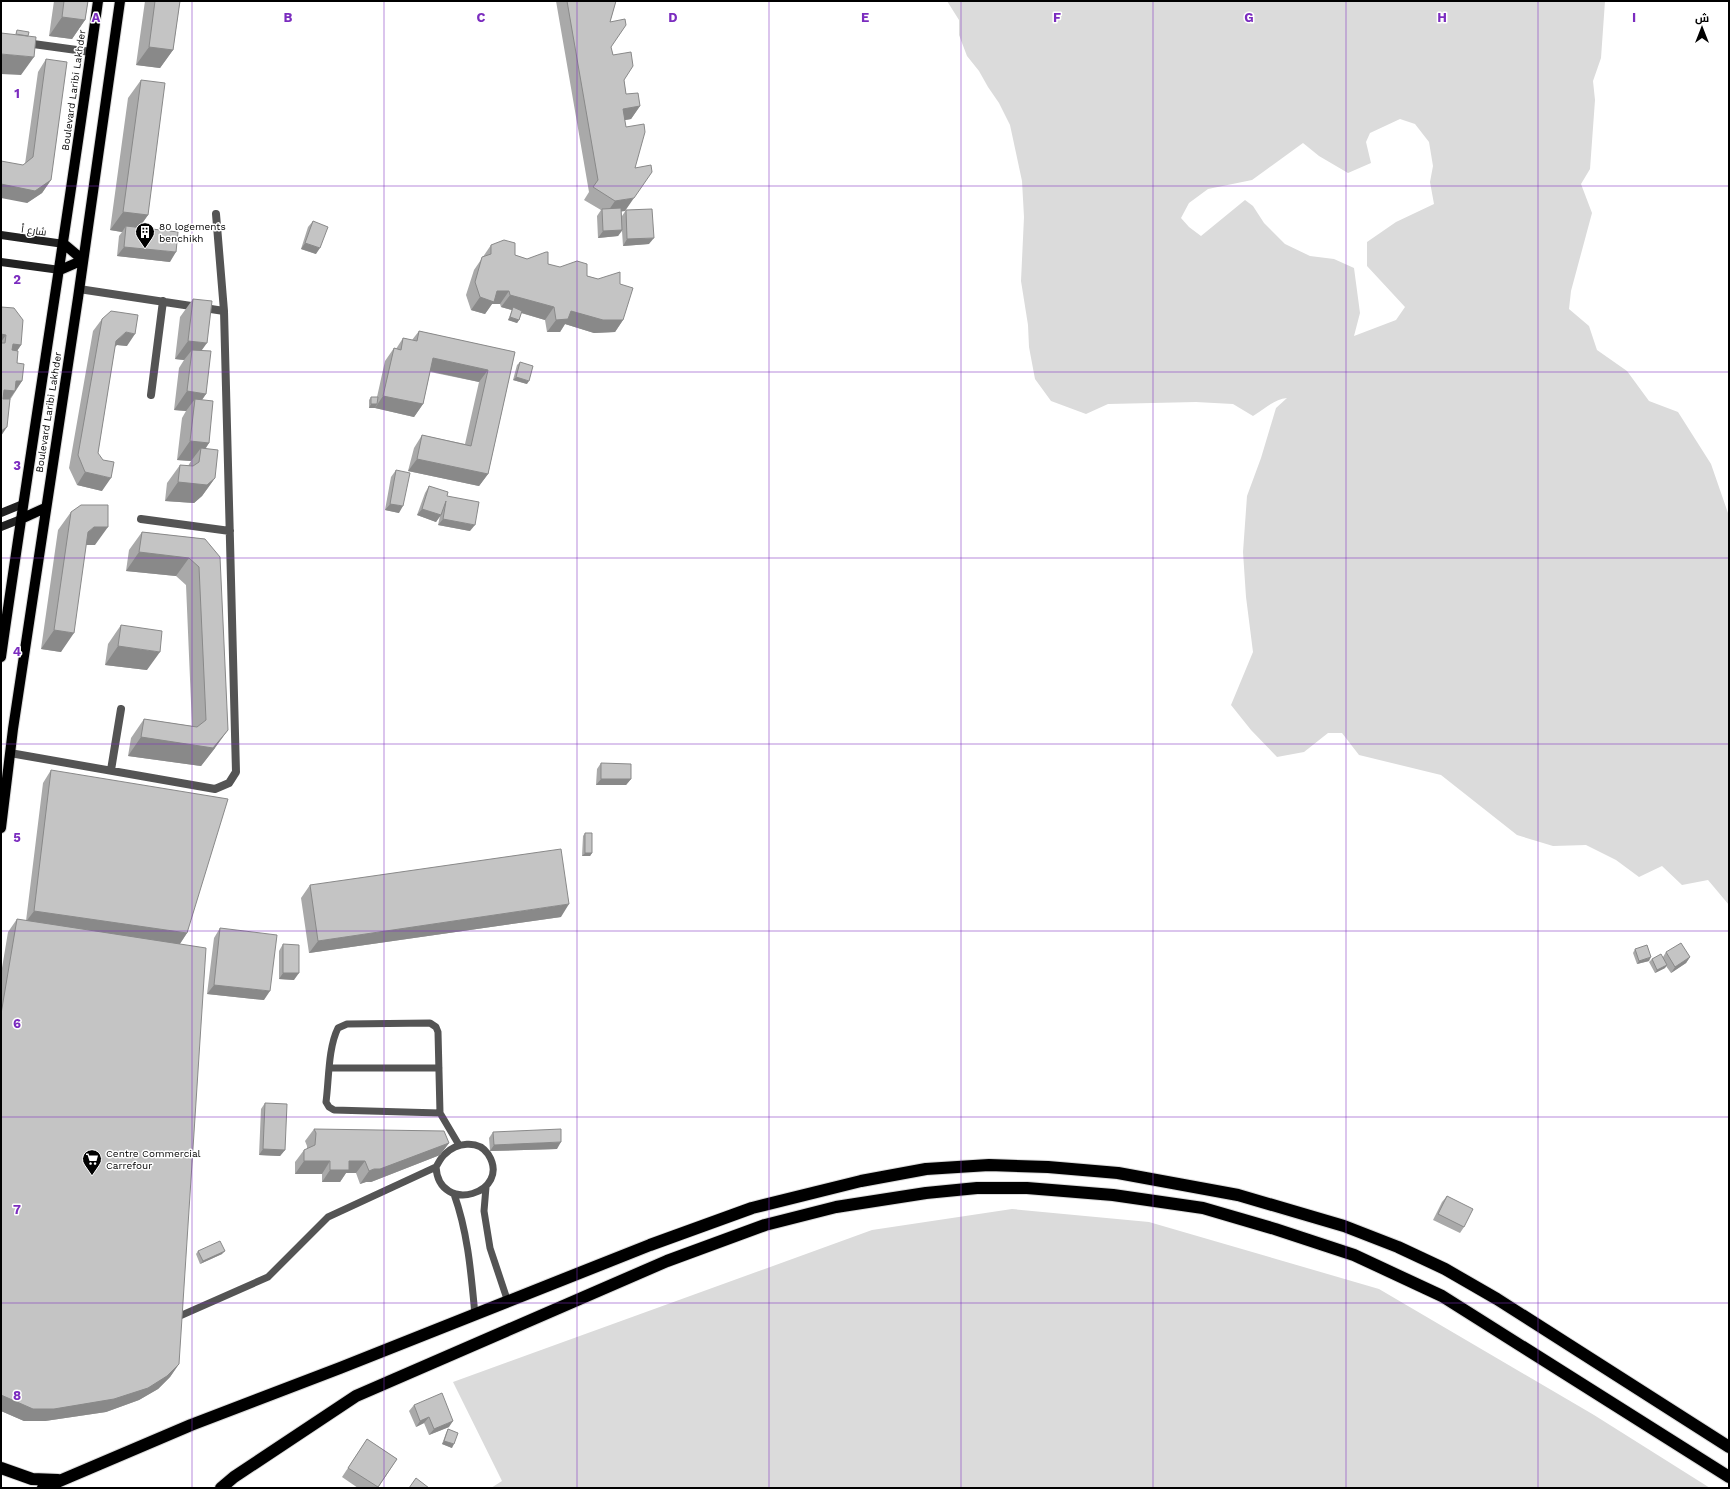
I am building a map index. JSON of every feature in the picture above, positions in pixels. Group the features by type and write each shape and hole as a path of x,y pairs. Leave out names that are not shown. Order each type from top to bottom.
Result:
{"highway":[{"path":"43,1488 191,1425 340,1368 650,1245 752,1208 861,1180 926,1169 989,1165 1118,1172 1238,1195 1344,1226 1398,1247 1444,1269 1497,1299 1729,1447"},
{"path":"222,1488 234,1478 356,1396 666,1261 765,1225 836,1207 978,1188 1027,1188 1113,1194 1203,1208 1275,1229 1354,1256 1442,1296 1729,1477"},
{"path":"1,1468 32,1479 61,1480"}],"main road":[{"name":"Boulevard Laribi Lakhder","path":"1,657 20,520 24,504 64,244 98,1"},
{"name":"Boulevard Laribi Lakhder","path":"1,828 10,753 80,289 120,1"},
{"path":"60,270 83,260 64,244"},
{"path":"24,504 46,508"},
{"path":"20,520 46,508"}],"street":[{"path":"16,42 91,52"},
{"path":"10,753 215,789 229,783 236,772 224,311 216,214"},
{"name":"شارع أ","path":"1,235 64,244"},
{"path":"1,262 60,270"},
{"path":"80,289 224,311"},
{"path":"151,395 163,301"},
{"path":"1,513 24,504"},
{"path":"140,519 230,531"},
{"path":"1,528 20,520"},
{"path":"110,770 121,709"}],"lane":[{"path":"440,1113 334,1110 329,1107 326,1102 334,1035 338,1028 347,1024 430,1023 436,1026 438,1032 440,1113 459,1145"},
{"path":"330,1068 439,1068"},
{"path":"168,1321 268,1277 328,1217 436,1167 444,1155 459,1145 468,1144 478,1146 486,1151 492,1160 492,1178 486,1187 484,1210 490,1248 508,1302"},
{"path":"436,1167 437,1174 442,1185 445,1189 454,1194 467,1194 486,1187"},
{"path":"454,1194 462,1215 468,1244 475,1315"}],"shaded area":[{"path":"947,1 1605,1 1601,58 1593,81 1595,100 1590,169 1581,184 1592,213 1571,291 1569,309 1589,326 1597,350 1627,371 1649,401 1678,412 1711,464 1729,516 1729,905 1708,880 1682,885 1662,866 1639,877 1616,860 1586,845 1553,846 1517,835 1441,775 1359,755 1342,733 1328,733 1304,752 1277,757 1251,730 1231,705 1253,652 1246,597 1243,552 1247,496 1261,458 1276,408 1287,398 1274,402 1253,416 1233,404 1196,402 1108,404 1086,414 1051,401 1035,379 1029,347 1028,325 1021,281 1024,217 1022,181 1010,125 999,103 979,71 967,56 959,35 959,20","holes":["1400,119 1415,124 1429,142 1433,166 1430,182 1434,204 1396,222 1367,242 1367,266 1405,307 1396,320 1354,336 1360,313 1354,268 1334,259 1310,256 1285,244 1264,223 1253,206 1245,200 1201,236 1189,227 1181,218 1189,203 1208,189 1252,180 1303,143 1319,156 1348,173 1371,163 1366,142 1370,133"]},
{"path":"1012,1209 1149,1222 1379,1289 1594,1415 1710,1488 491,1488 502,1481 453,1382 872,1230"}],"building":[{"path":"64,1 88,1 85,20 62,17"},
{"path":"155,1 180,1 173,50 149,47"},
{"path":"567,1 616,1 610,22 625,19 626,25 611,47 613,55 631,52 633,66 624,80 626,94 638,93 640,106 623,109 626,127 644,124 645,132 635,168 651,165 652,172 634,198 615,201 593,187 598,180"},
{"path":"17,30 29,32 28,36 16,34"},
{"path":"1,33 36,37 34,57 1,54"},
{"path":"46,59 67,62 51,180 35,191 1,184 1,161 23,165 33,157"},
{"path":"141,80 165,83 148,215 123,212"},
{"path":"621,208 622,230 603,231 602,209"},
{"path":"652,209 654,238 627,239 626,210"},
{"path":"313,221 328,227 320,248 305,243"},
{"path":"126,226 178,232 176,252 124,247"},
{"path":"504,240 515,243 515,255 527,259 548,252 548,264 560,267 577,261 587,264 587,276 598,279 620,272 620,284 633,288 623,320 603,320 571,311 568,319 556,320 554,307 510,295 509,291 497,291 494,302 480,297 475,282 482,257 491,254 491,245"},
{"path":"193,299 212,301 207,343 188,341"},
{"path":"1,307 14,308 23,320 21,345 13,344 12,350 18,351 17,363 24,364 22,381 16,381 15,391 4,390 3,399 10,399 7,427 1,431 1,343 5,343 6,335 1,334"},
{"path":"513,307 522,311 519,320 510,317"},
{"path":"111,311 138,315 135,334 126,332 116,341 98,453 103,460 114,462 111,478 85,472 78,455 102,319"},
{"path":"419,331 515,352 488,474 417,459 422,435 471,446 488,370 433,358 423,404 383,396 394,348 401,350 403,338 417,341"},
{"path":"192,350 211,351 206,394 187,391"},
{"path":"520,362 533,366 529,381 516,377"},
{"path":"371,397 378,397 377,404 371,404"},
{"path":"195,399 213,401 209,443 190,441"},
{"path":"201,448 218,450 215,478 207,485 178,482 180,465 193,466 199,462"},
{"path":"396,470 410,473 403,506 390,504"},
{"path":"429,486 448,492 447,496 479,502 475,525 443,519 446,501 441,515 422,509"},
{"path":"81,505 108,505 108,527 94,527 88,532 74,633 54,630 71,512"},
{"path":"142,532 205,539 220,557 228,730 213,748 141,737 144,719 197,727 206,720 199,567 189,558 139,552"},
{"path":"121,625 162,631 160,652 118,646"},
{"path":"601,763 631,764 631,779 601,779"},
{"path":"51,770 228,799 187,933 34,911"},
{"path":"585,833 592,833 592,853 585,853"},
{"path":"561,849 569,904 318,941 310,885"},
{"name":"Centre Commercial Carrefour","path":"17,919 206,948 179,1364 167,1376 148,1388 114,1399 54,1409 33,1409 1,1395 1,1014"},
{"path":"220,928 277,935 270,991 214,985"},
{"path":"1681,943 1690,957 1675,967 1666,952"},
{"path":"283,944 299,945 299,973 283,973"},
{"path":"1647,945 1651,957 1639,961 1635,949"},
{"path":"1661,954 1667,965 1657,970 1652,959"},
{"path":"265,1103 287,1104 285,1150 263,1149"},
{"path":"314,1129 444,1131 449,1143 380,1169 369,1171 365,1161 349,1161 349,1170 330,1170 330,1161 304,1161 304,1150 315,1145 316,1133"},
{"path":"561,1129 561,1142 494,1145 493,1132"},
{"path":"1447,1196 1473,1209 1464,1227 1438,1214"},
{"path":"220,1241 225,1251 203,1261 198,1251"},
{"path":"442,1393 453,1421 434,1429 429,1417 420,1421 414,1405"},
{"path":"448,1429 458,1433 454,1444 444,1441"},
{"path":"367,1439 397,1459 378,1487 348,1468"},
{"path":"416,1478 429,1488 409,1488"}],"place":[{"name":"80 logements benchikh","path":"145,249"},
{"name":"Centre Commercial Carrefour","path":"92,1176"}]}
